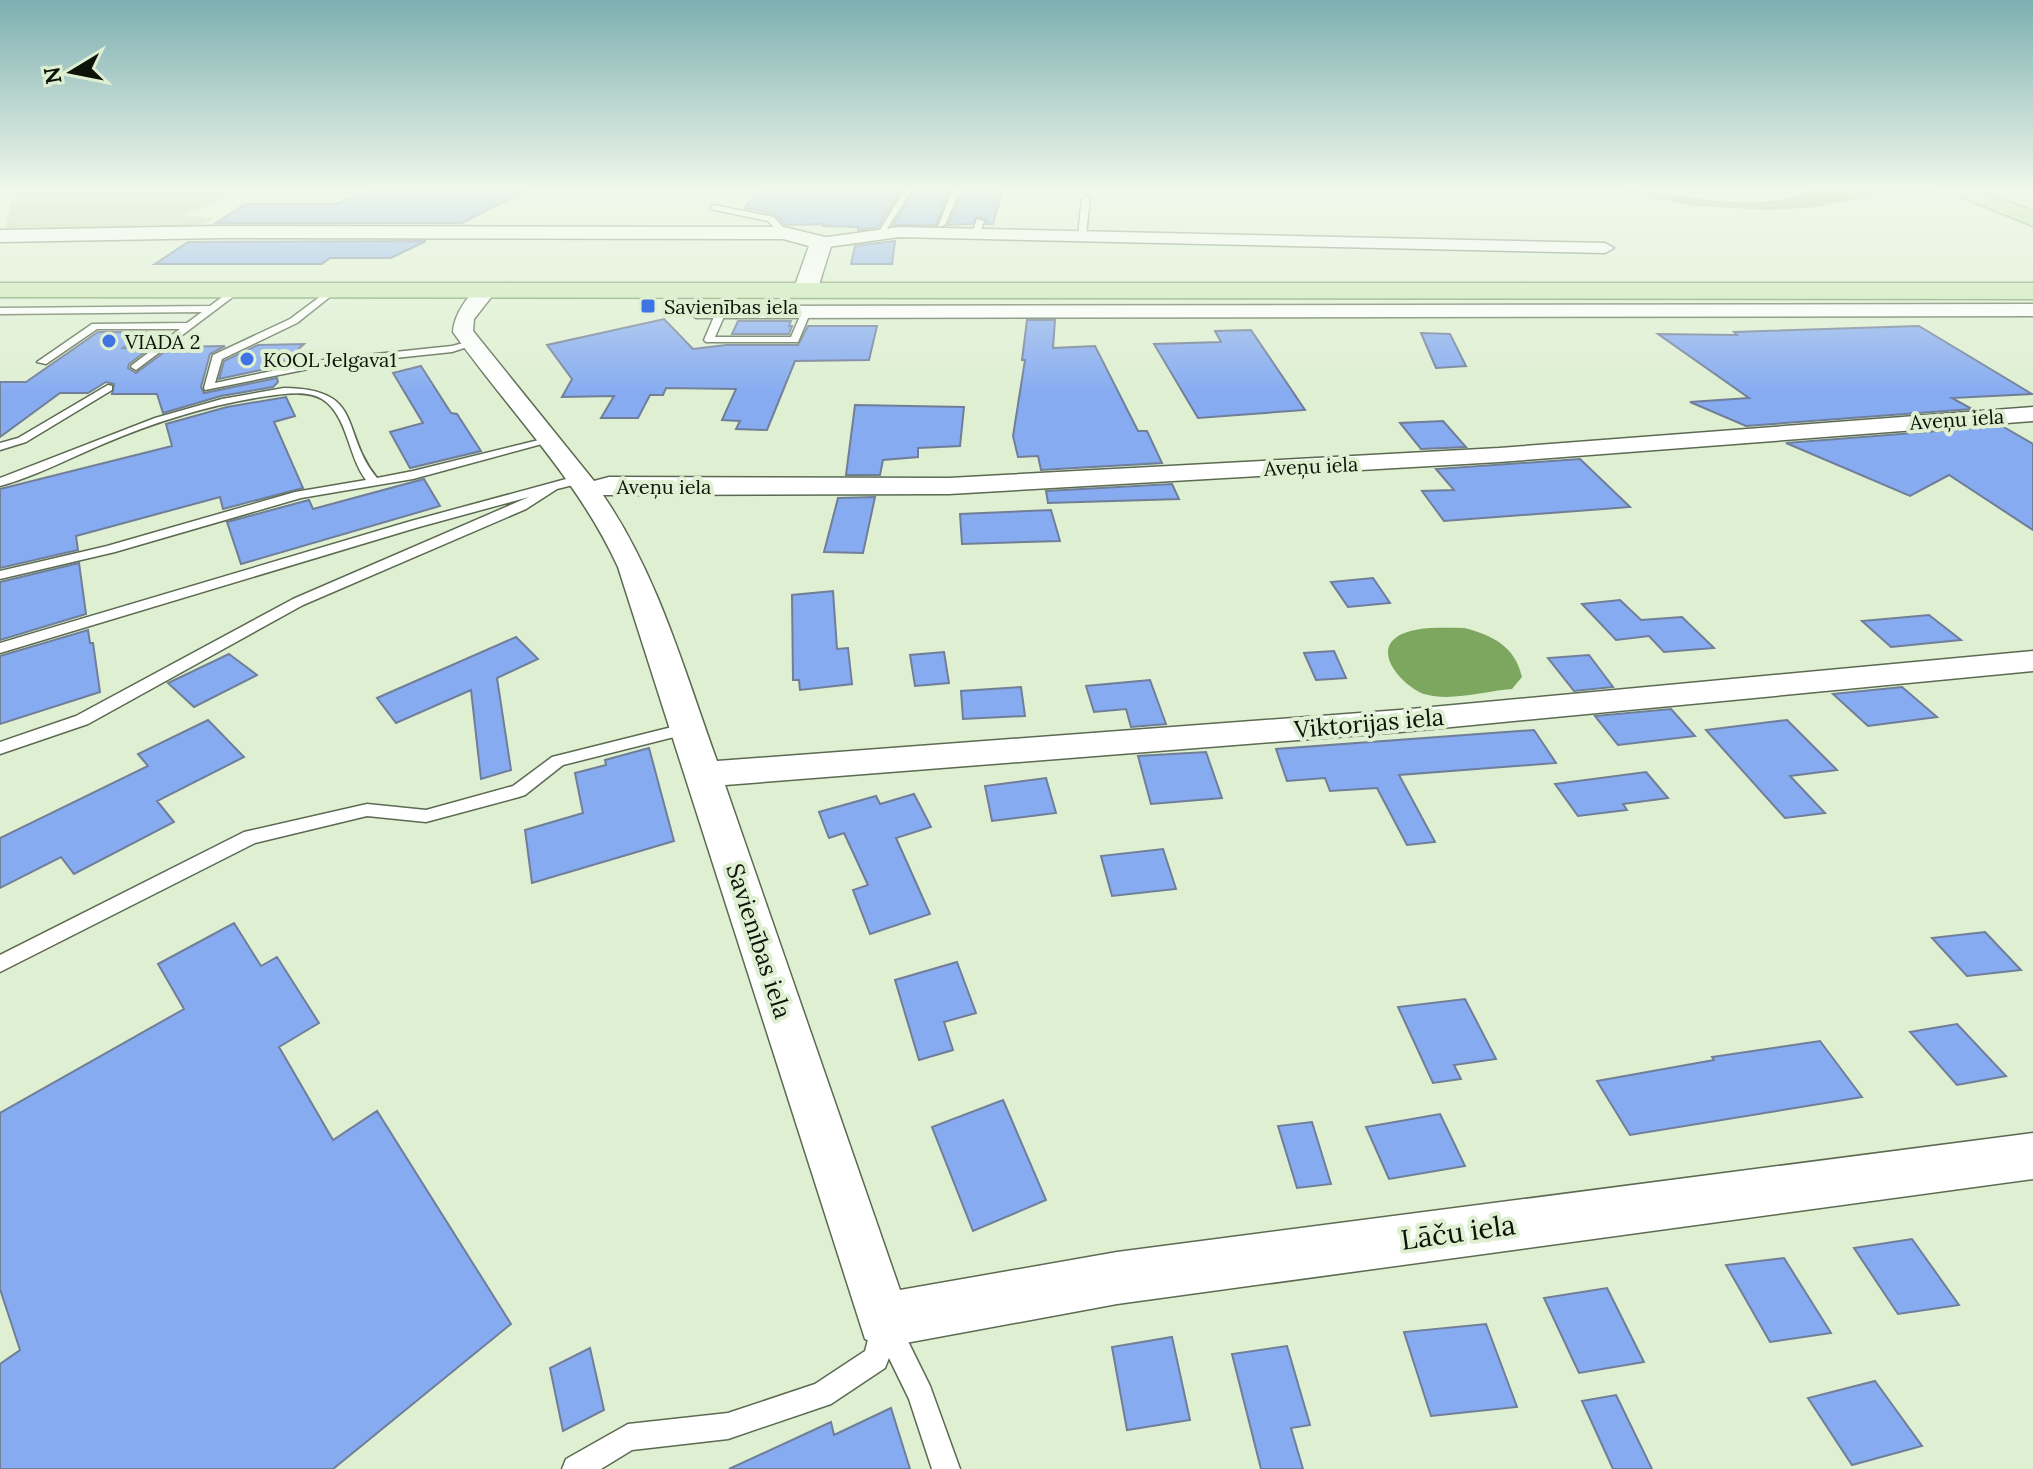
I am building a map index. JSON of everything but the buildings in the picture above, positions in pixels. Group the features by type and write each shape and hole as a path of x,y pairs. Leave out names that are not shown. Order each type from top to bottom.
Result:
{"main road":[{"path":"0,290 486,291 802,305 2033,291"}],"street":[{"path":"802,305 816,259"},
{"path":"471,344 463,332 464,318 486,291"},
{"path":"696,312 802,305 2033,310"},
{"name":"Savienības iela","path":"471,344 547,441 572,486 616,533 632,567 704,774 884,1320"},
{"name":"Aveņu iela","path":"572,486 949,486 1499,455 2033,414"},
{"name":"Viktorijas iela","path":"704,774 1400,721 2033,661"},
{"name":"Lāču iela","path":"884,1320 1117,1278 2033,1156"}],"lane":[{"path":"136,367 237,290"},
{"path":"333,290 318,306 290,325 217,357 209,388 328,362 452,349 471,344"},
{"path":"721,312 709,340 795,340 802,305"},
{"path":"0,311 213,309"},
{"path":"42,362 95,326 188,326"},
{"path":"0,447 34,433 108,388"},
{"path":"0,482 113,436 178,414 244,398 313,389 329,399 349,429 365,473 373,481"},
{"path":"0,575 110,549 299,495 413,475 547,441"},
{"path":"0,648 415,524 572,486"},
{"path":"0,748 82,720 298,602 572,486"},
{"path":"0,964 250,837 367,810 426,816 519,791 558,761 688,728"},
{"path":"576,1469 628,1437 728,1426 822,1395 876,1359 884,1320"},
{"path":"884,1320 921,1395 946,1469"}],"shaded area":[{"path":"1464,628 1493,638 1514,657 1522,677 1512,689 1434,696 1407,684 1393,667 1388,649 1392,641 1402,634 1424,629"}],"place":[{"name":"Savienības iela","path":"648,306"},
{"name":"VIADA 2","path":"109,341"},
{"name":"KOOL Jelgava1","path":"247,359"}]}
